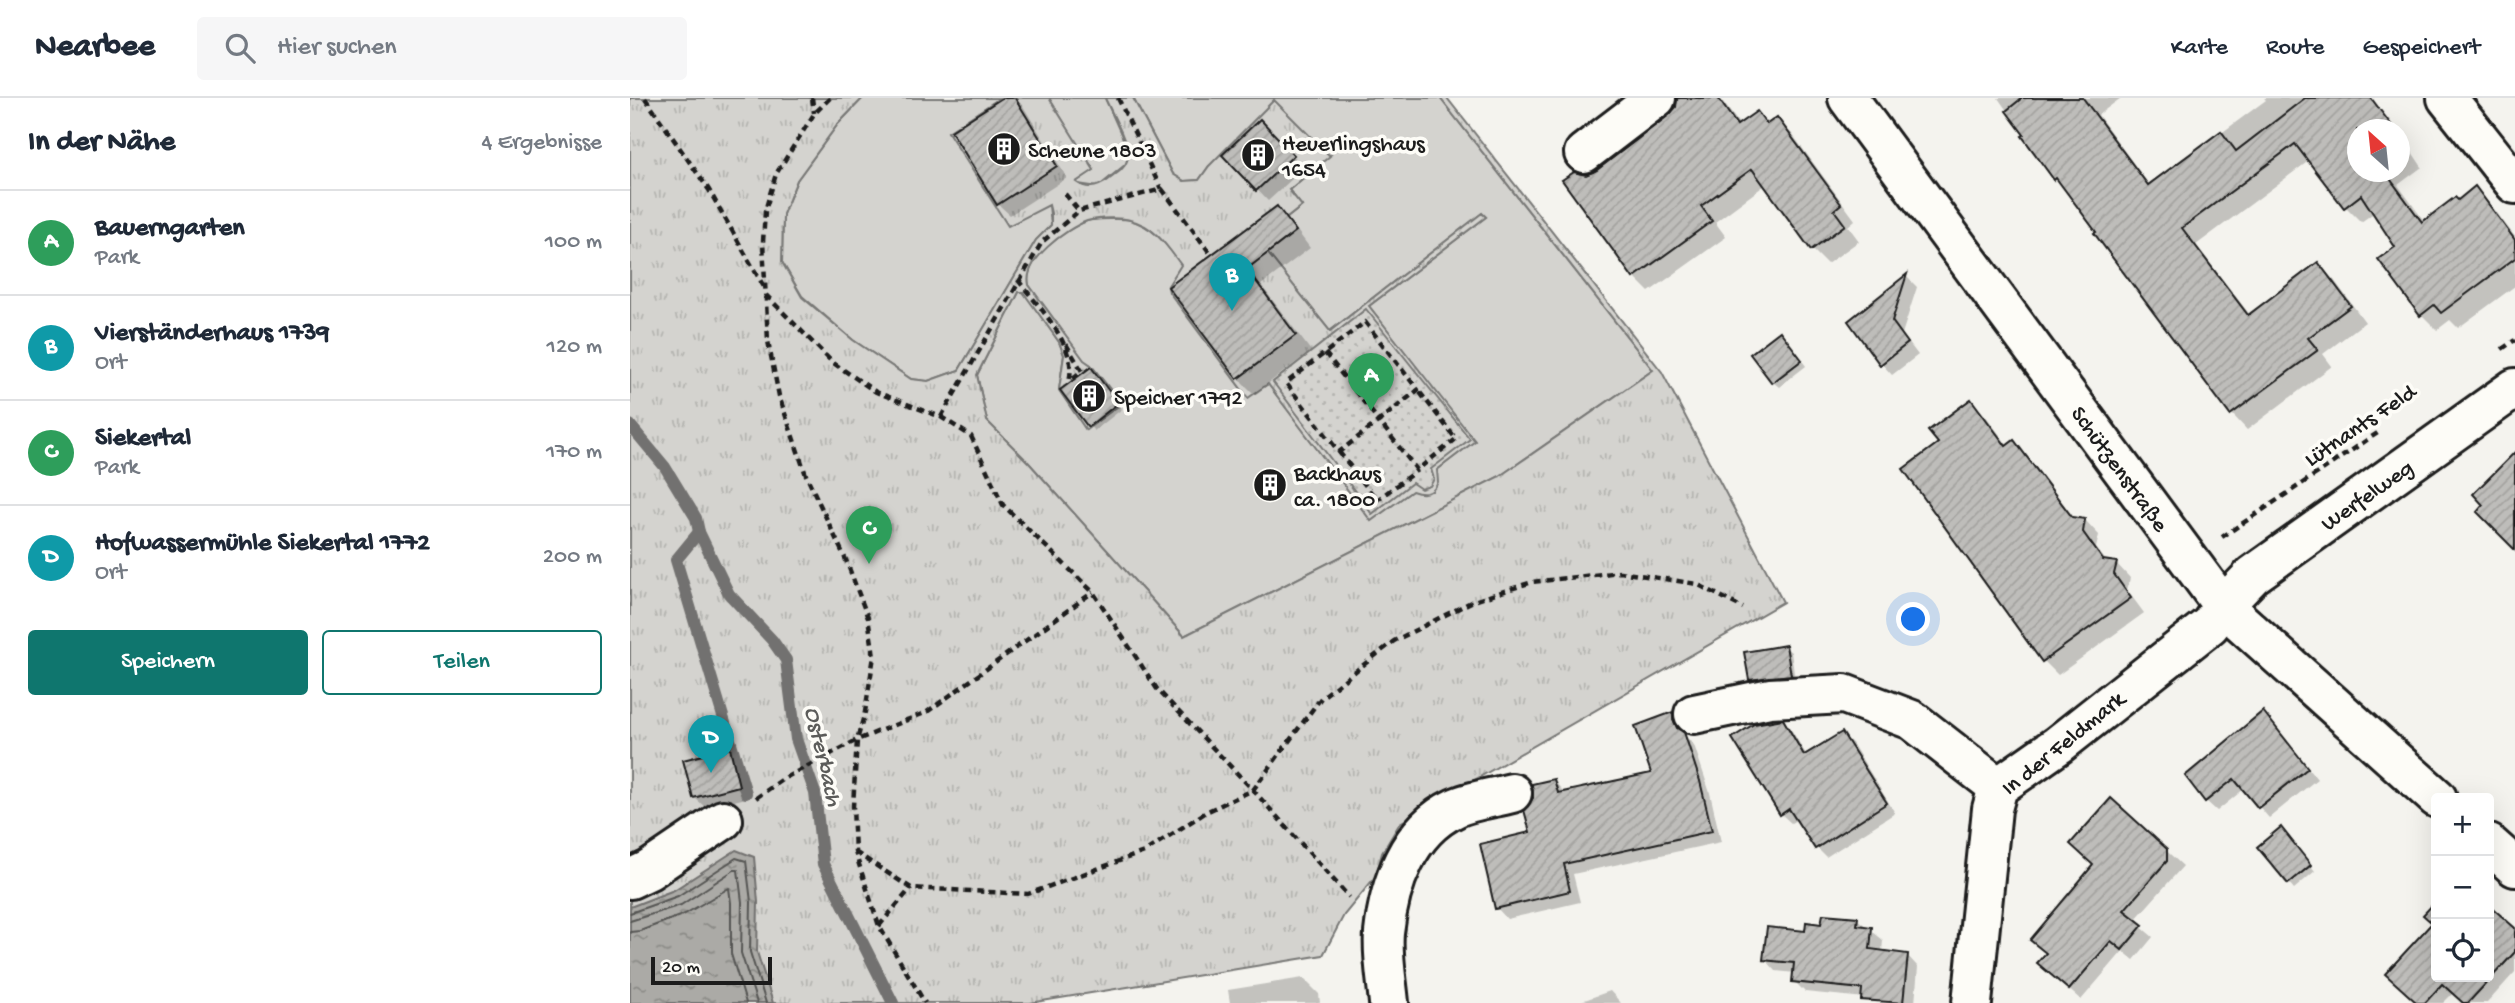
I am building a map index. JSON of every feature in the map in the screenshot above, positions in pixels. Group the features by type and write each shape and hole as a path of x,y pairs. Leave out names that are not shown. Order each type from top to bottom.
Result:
{"street":[{"path":"1584,153 1656,98"},
{"name":"Schützenstraße","path":"1848,98 2223,606 2431,793"},
{"path":"2447,98 2515,184"},
{"name":"Werfelweg","path":"2223,606 2253,575 2515,388"},
{"name":"In der Feldmark","path":"1972,1003 1992,809 1998,788 2058,745 2210,625 2223,606"},
{"path":"1694,713 1770,698 1844,694 1912,720 1998,788"},
{"path":"1389,1003 1384,936 1391,892 1412,844 1433,822 1456,807 1512,793"},
{"path":"630,879 649,870 723,820"},
{"path":"2494,848 2515,867"}],"path":[{"path":"645,98 709,190 764,288 768,341 779,396 806,475 846,560 868,618 874,656 865,712 857,740 853,806 855,852 879,926 925,1003"},
{"path":"811,98 814,114"},
{"path":"764,288 765,211 776,174 814,114 830,98"},
{"path":"1118,98 1161,189 1210,253"},
{"path":"941,417 1042,242 1079,211 1161,189"},
{"path":"1065,194 1079,211"},
{"path":"1018,280 1063,340 1082,371 1069,381 1071,374 1063,340"},
{"path":"766,295 832,362 876,392 941,417 971,436 1003,505 1093,592 1157,689 1253,790 1384,936"},
{"path":"1365,322 1418,390 1456,439 1377,500 1286,383 1365,322"},
{"path":"2493,356 2515,341"},
{"path":"1325,353 1416,470"},
{"path":"1339,452 1418,390"},
{"name":"Lütnants Feld","path":"2222,537 2380,431"},
{"path":"855,852 911,888 1028,894 1144,852 1208,811 1253,790 1321,698 1394,641 1471,602 1532,582 1620,572 1697,584 1743,608"},
{"path":"783,779 857,740 927,712 1093,592"},
{"path":"879,926 911,888"}],"green space":[{"path":"630,98 863,98 838,124 797,180 783,214 782,262 802,297 853,340 911,379 928,381 959,370 1036,240 1051,225 1049,205 1008,226 948,132 1000,98 1049,98 1094,170 1076,182 1092,187 1107,181 1121,170 1128,155 1124,139 1105,98 1133,98 1173,174 1184,181 1199,180 1209,166 1274,100 1330,156 1289,190 1302,206 1258,241 1330,331 1482,213 1486,217 1369,306 1475,441 1437,470 1438,482 1430,492 1412,491 1371,521 1268,384 1248,398 1169,292 1168,286 1181,265 1147,227 1126,219 1087,221 1058,238 1039,256 1029,275 1029,285 1084,360 1121,403 1086,430 1059,390 1064,355 1059,342 1023,292 1019,292 977,375 987,421 1029,463 1184,636 1500,476 1653,370 1440,98 1447,98 1662,372 1783,602 1400,823 1382,853 1376,876 1344,915 1323,955 1030,1003 630,1003"},
{"path":"863,98 1000,98 949,132 1049,205 1051,225 1036,240 959,370 928,381 911,379 853,340 802,296 782,262 783,214 797,180 838,124"},
{"path":"1049,98 1105,98 1129,152 1126,164 1098,187 1076,182 1093,170"},
{"path":"1133,98 1440,98 1653,370 1500,476 1184,636 1029,463 987,421 977,375 1019,292 1024,292 1059,342 1064,355 1059,390 1086,429 1121,404 1091,365 1084,361 1029,285 1032,265 1058,238 1087,221 1127,219 1147,227 1166,244 1182,265 1168,286 1247,397 1268,384 1371,520 1412,491 1432,491 1437,470 1474,441 1369,306 1486,217 1482,213 1330,331 1258,241 1302,206 1289,190 1330,155 1209,166 1199,180 1184,181 1173,174"},
{"path":"1366,309 1470,439 1431,469 1434,479 1430,486 1421,489 1412,483 1372,514 1273,382"}],"water":[{"path":"736,850 754,857 758,902 757,952 773,1003 630,1003 630,907 674,890"}],"building":[{"name":"Scheune 1803","path":"1002,98 1015,98 1057,166 997,205 951,131"},
{"path":"1677,98 1718,98 1737,125 1757,111 1767,124 1777,117 1841,204 1834,210 1845,225 1811,250 1752,169 1701,206 1712,221 1633,278 1562,180 1574,172 1586,175 1597,170 1669,115 1676,107"},
{"path":"2022,98 2083,98 2148,185 2221,131 2236,151 2305,98 2371,98 2387,119 2347,119 2347,182 2392,182 2422,222 2455,197 2458,200 2475,186 2515,240 2515,258 2441,313 2434,305 2420,316 2378,259 2395,247 2361,195 2344,208 2295,144 2182,228 2248,315 2318,262 2351,306 2308,338 2318,350 2230,415 2056,178 2054,180 2006,111"},
{"name":"Heuerlingshaus 1654","path":"1260,119 1294,155 1256,191 1222,155"},
{"path":"1277,206 1296,231 1247,269 1296,335 1237,379 1168,287"},
{"path":"1907,274 1892,321 1908,343 1880,365 1848,321"},
{"path":"1780,331 1802,360 1772,383 1750,354"},
{"name":"Speicher 1792","path":"1091,367 1118,403 1088,427 1060,390"},
{"path":"1971,399 2006,446 2014,440 2072,517 2085,519 2083,532 2103,560 2117,562 2114,574 2131,598 2042,662 1903,469 1938,443 1928,431"},
{"path":"2515,452 2515,550 2477,512 2483,505 2473,494"},
{"path":"1786,645 1791,675 1749,680 1744,652"},
{"path":"2263,711 2308,768 2258,808 2234,779 2205,802 2185,776"},
{"path":"1673,712 1677,728 1684,732 1712,831 1564,864 1570,891 1495,909 1480,844 1530,832 1524,810 1533,798 1532,784 1554,779 1558,793 1651,773 1635,726"},
{"path":"1783,719 1804,755 1842,732 1887,803 1815,849 1789,809 1780,815 1732,738 1754,724"},
{"path":"730,748 739,786 693,798 683,760"},
{"path":"2111,798 2167,849 2167,861 2124,910 2143,925 2122,950 2111,941 2069,990 2037,963 2046,953 2030,940 2093,865 2070,844"},
{"path":"2281,827 2311,865 2288,884 2257,847"},
{"path":"2431,906 2431,922 2423,915"},
{"path":"2494,909 2515,928 2515,952 2494,975"},
{"path":"1823,914 1858,917 1857,925 1872,927 1870,949 1908,954 1903,1003 1861,1000 1862,989 1792,982 1794,963 1763,960 1767,927 1805,931 1806,922 1821,924"},
{"path":"2431,924 2431,982 2487,982 2468,1003 2463,1003 2442,984 2425,1003 2417,1003 2385,974"}],"waterway":[{"name":"Osterbach","path":"630,425 665,467 696,518 699,532 729,594 772,640 786,660 796,739 815,793 823,864 893,1003"},
{"path":"699,532 676,560 746,793"}],"place":[{"name":"Scheune 1803","path":"1004,149"},
{"name":"Heuerlingshaus 1654","path":"1258,155"},
{"name":"Vierständerhaus 1739","path":"1232,311"},
{"name":"Speicher 1792","path":"1089,396"},
{"name":"Bauerngarten","path":"1371,411"},
{"name":"Backhaus ca. 1800","path":"1270,485"},
{"name":"Siekertal","path":"869,564"},
{"name":"Hofwassermühle Siekertal 1772","path":"711,773"}]}
